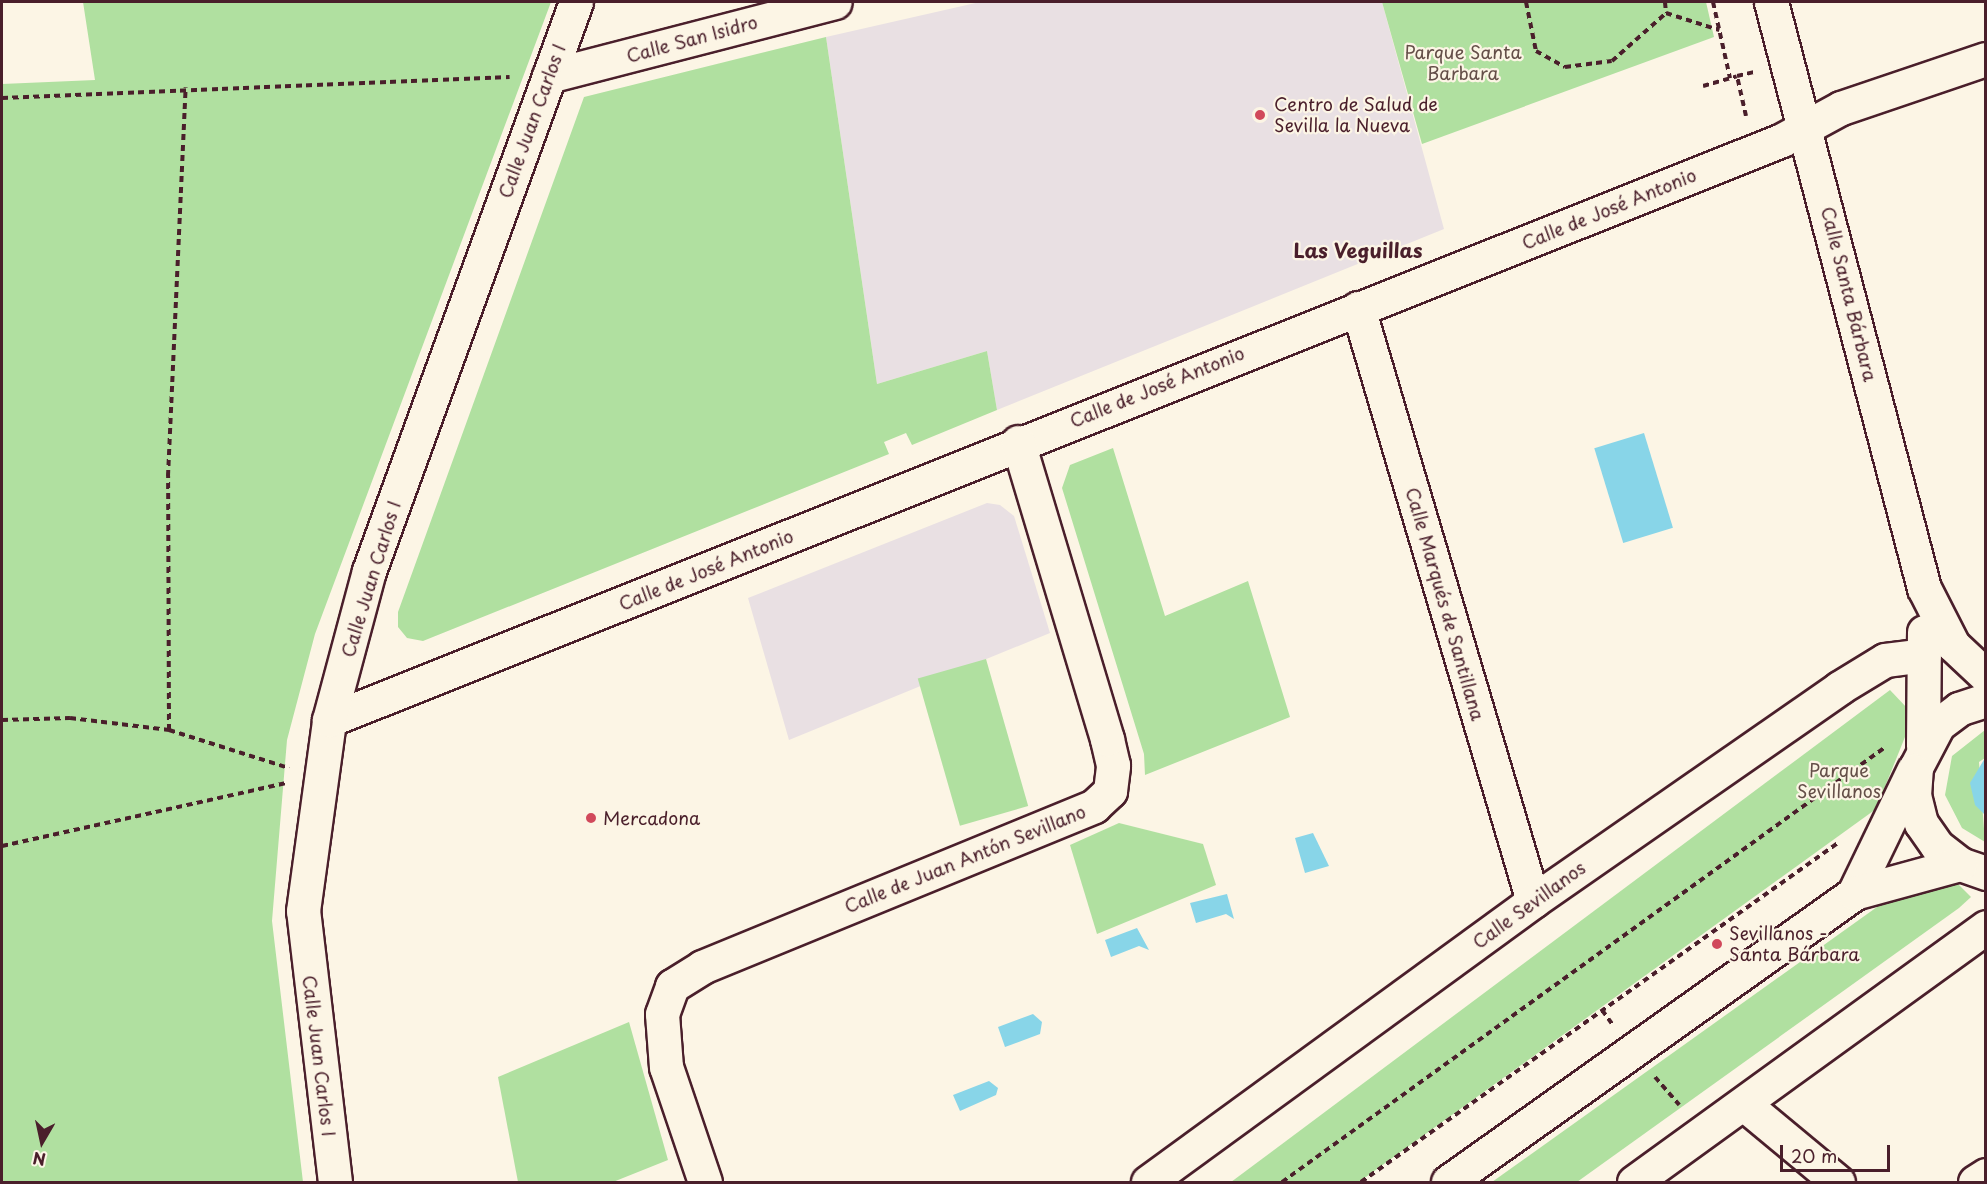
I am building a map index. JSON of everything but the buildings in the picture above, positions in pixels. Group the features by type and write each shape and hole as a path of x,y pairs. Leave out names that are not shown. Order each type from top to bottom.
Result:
{"street":[{"name":"Calle Juan Carlos I","path":"335,1182 303,911 319,776 329,720 369,571 576,2"},
{"name":"Calle San Isidro","path":"549,76 835,2"},
{"name":"Calle Santa Bárbara","path":"1771,2 1807,130 1924,588 1953,645 1986,676"},
{"name":"Calle de José Antonio","path":"329,720 1018,442 1807,130 1841,108 1986,59"},
{"name":"Calle Marqués de Santillana","path":"1358,308 1533,901"},
{"name":"Calle de Juan Antón Sevillano","path":"705,1182 666,1066 662,1014 672,986 702,967 1094,806 1110,791 1113,765 1107,739 1018,442"},
{"name":"Calle Santa Bárbara","path":"1924,588 1924,655 1919,756 1914,795 1921,823 1937,846 1977,872"},
{"name":"Calle Sevillanos","path":"1148,1182 1533,901 1839,688 1885,660 1924,655"},
{"path":"1854,893 1919,756 1959,709 1986,700"},
{"path":"1448,1182 1854,893 1977,872"},
{"path":"1634,1182 1986,927"},
{"path":"1744,1104 1838,1182"},
{"path":"1975,1182 1986,1175"}],"path":[{"path":"1526,2 1536,51 1565,67 1612,61 1666,13"},
{"path":"1665,2 1666,13"},
{"path":"1713,2 1730,78"},
{"path":"1666,13 1719,30"},
{"path":"1703,86 1787,64"},
{"path":"2,98 186,87 549,76"},
{"path":"1737,76 1746,117 1737,121"},
{"path":"169,730 168,476 186,87"},
{"path":"2,720 70,718 169,730 250,759 319,776"},
{"path":"1282,1182 1887,746"},
{"path":"2,846 319,776"},
{"path":"1361,1182 1848,836"},
{"path":"1632,1051 1704,1133"}],"shaded area":[{"path":"980,2 1382,2 1444,229 997,410 987,351 877,384 826,37"},
{"path":"987,503 1000,505 1014,516 1050,633 789,740 748,598"}],"green space":[{"path":"83,2 551,2 315,634 287,740 272,921 303,1182 2,1182 2,84 95,80"},
{"name":"Parque Santa Barbara","path":"1382,2 1706,2 1714,37 1422,144"},
{"path":"826,37 877,384 987,351 997,410 912,445 906,433 884,442 889,454 423,641 407,638 398,627 398,612 584,97"},
{"path":"1113,448 1165,616 1248,581 1290,717 1145,775 1144,754 1062,488 1070,465"},
{"path":"986,659 1028,806 960,826 918,679"},
{"name":"Parque Sevillanos","path":"1890,690 1908,709 1907,732 1876,809 1359,1182 1231,1182"},
{"path":"1985,730 1985,758 1979,762 1985,842 1962,828 1945,795 1952,756"},
{"path":"1119,823 1203,844 1216,885 1097,934 1070,845"},
{"path":"1956,882 1971,897 1959,908 1577,1182 1492,1182 1898,892"},
{"path":"629,1022 668,1160 613,1182 518,1182 498,1077"}],"water":[{"path":"1644,433 1673,528 1623,543 1594,448"},
{"path":"1985,758 1985,815 1975,805 1970,783"},
{"path":"1313,833 1329,866 1305,873 1295,838"},
{"path":"1227,894 1234,919 1226,914 1196,923 1190,903"},
{"path":"1137,928 1149,950 1139,946 1111,957 1105,940"},
{"path":"1033,1014 1042,1022 1040,1034 1005,1047 998,1027"},
{"path":"989,1081 998,1088 996,1095 960,1111 953,1095"}],"place":[{"name":"Centro de Salud de Sevilla la Nueva","path":"1260,115"},
{"name":"Mercadona","path":"591,818"},
{"name":"Sevillanos - Santa Bárbara","path":"1717,944"}],"district":[{"name":"Las Veguillas","path":"1358,250"}]}
